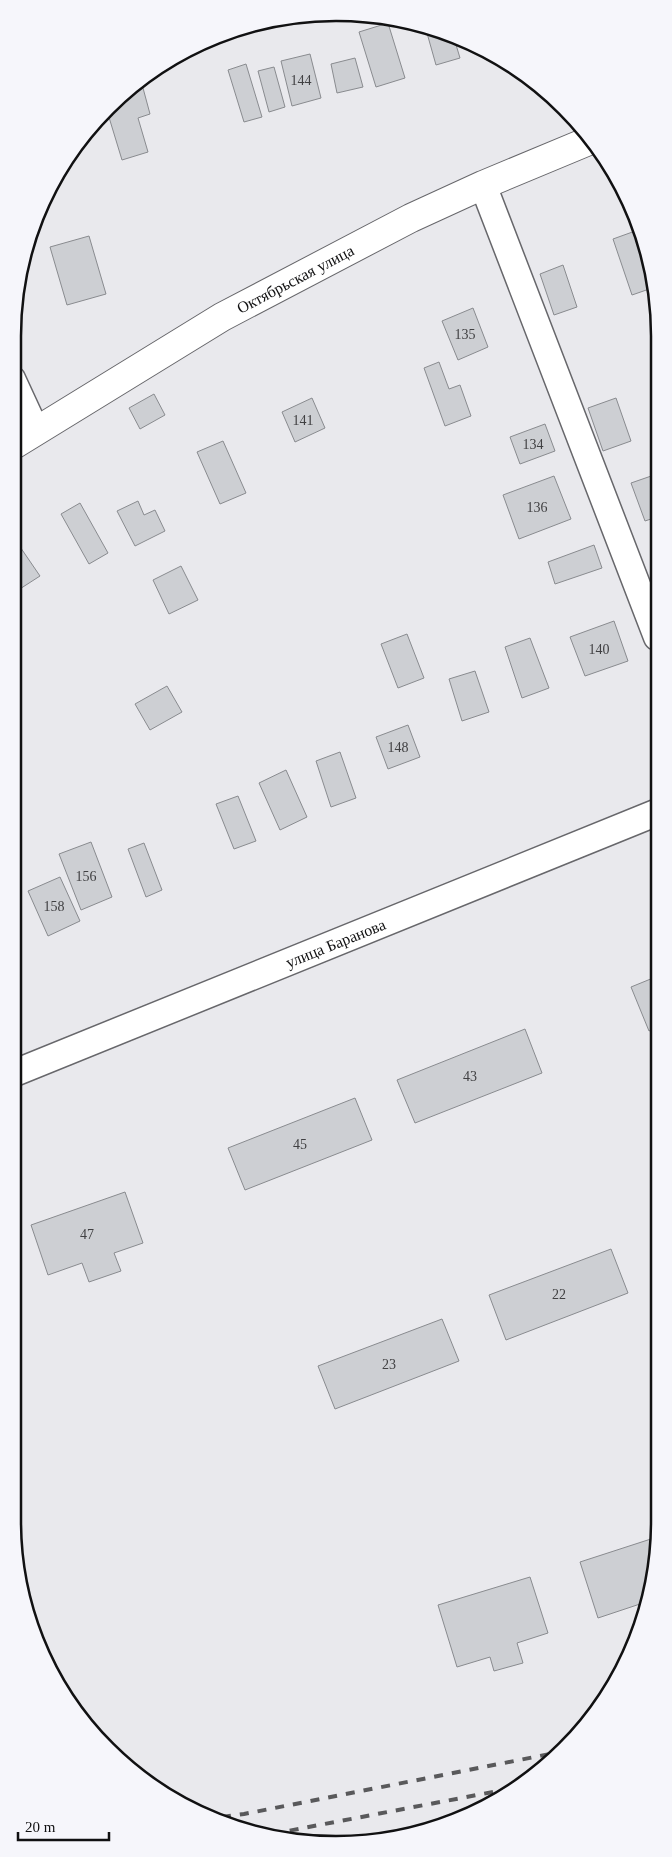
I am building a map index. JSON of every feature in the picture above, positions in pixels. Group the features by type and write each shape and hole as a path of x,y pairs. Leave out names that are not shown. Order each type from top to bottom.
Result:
{"street":[{"name":"Октябрьская улица","path":"21,440 222,317 411,218 483,185 585,143"},
{"path":"483,185 651,619"},
{"path":"21,398 36,431"},
{"name":"улица Баранова","path":"21,1070 651,815"}],"building":[{"path":"382,25 389,26 405,78 376,87 359,32"},
{"path":"428,35 456,45 460,58 436,65"},
{"path":"310,54 321,98 292,106 281,61"},
{"path":"355,58 363,87 337,93 331,64"},
{"path":"246,64 262,117 244,122 228,70"},
{"path":"274,67 285,107 269,112 258,71"},
{"path":"143,88 150,114 138,118 148,152 122,160 109,117"},
{"path":"633,232 647,290 632,295 613,239"},
{"path":"89,236 106,294 67,305 50,247"},
{"path":"563,265 577,307 554,315 540,274"},
{"path":"473,308 488,347 458,360 442,321"},
{"path":"439,362 449,389 460,385 471,416 445,426 424,368"},
{"path":"154,394 165,415 140,429 129,408"},
{"path":"312,398 325,428 295,442 282,412"},
{"path":"616,398 631,441 603,451 588,408"},
{"path":"545,424 555,451 520,464 510,437"},
{"path":"223,441 246,493 220,504 197,452"},
{"path":"554,476 571,519 519,539 503,495"},
{"path":"651,476 651,519 645,521 631,483"},
{"path":"138,501 144,515 155,510 165,531 135,546 117,511"},
{"path":"80,503 108,553 89,564 61,514"},
{"path":"594,545 602,568 555,584 548,562"},
{"path":"21,548 40,576 21,588"},
{"path":"181,566 198,600 169,614 153,580"},
{"path":"614,621 628,661 585,676 570,637"},
{"path":"407,634 424,678 398,688 381,644"},
{"path":"530,638 549,688 522,698 505,647"},
{"path":"475,671 489,712 462,721 449,679"},
{"path":"167,686 182,712 150,730 135,704"},
{"path":"408,725 420,757 388,769 376,737"},
{"path":"340,752 356,798 331,807 316,761"},
{"path":"286,770 307,817 280,830 259,783"},
{"path":"238,796 256,841 234,849 216,804"},
{"path":"91,842 112,897 81,910 59,854"},
{"path":"144,843 162,890 146,897 128,849"},
{"path":"60,877 80,921 48,936 28,891"},
{"path":"651,979 651,1030 649,1031 631,987"},
{"path":"525,1029 542,1073 415,1123 397,1080"},
{"path":"355,1098 372,1140 245,1190 228,1148"},
{"path":"125,1192 143,1243 114,1253 121,1271 89,1282 82,1263 48,1275 31,1225"},
{"path":"611,1249 628,1293 506,1340 489,1295"},
{"path":"442,1319 459,1361 335,1409 318,1366"},
{"path":"650,1539 645,1582 639,1604 598,1618 580,1562"},
{"path":"530,1577 548,1633 517,1643 523,1663 494,1671 490,1657 457,1667 438,1605"}],"railway":[{"path":"228,1816 548,1754"},
{"path":"285,1832 498,1791"}]}
